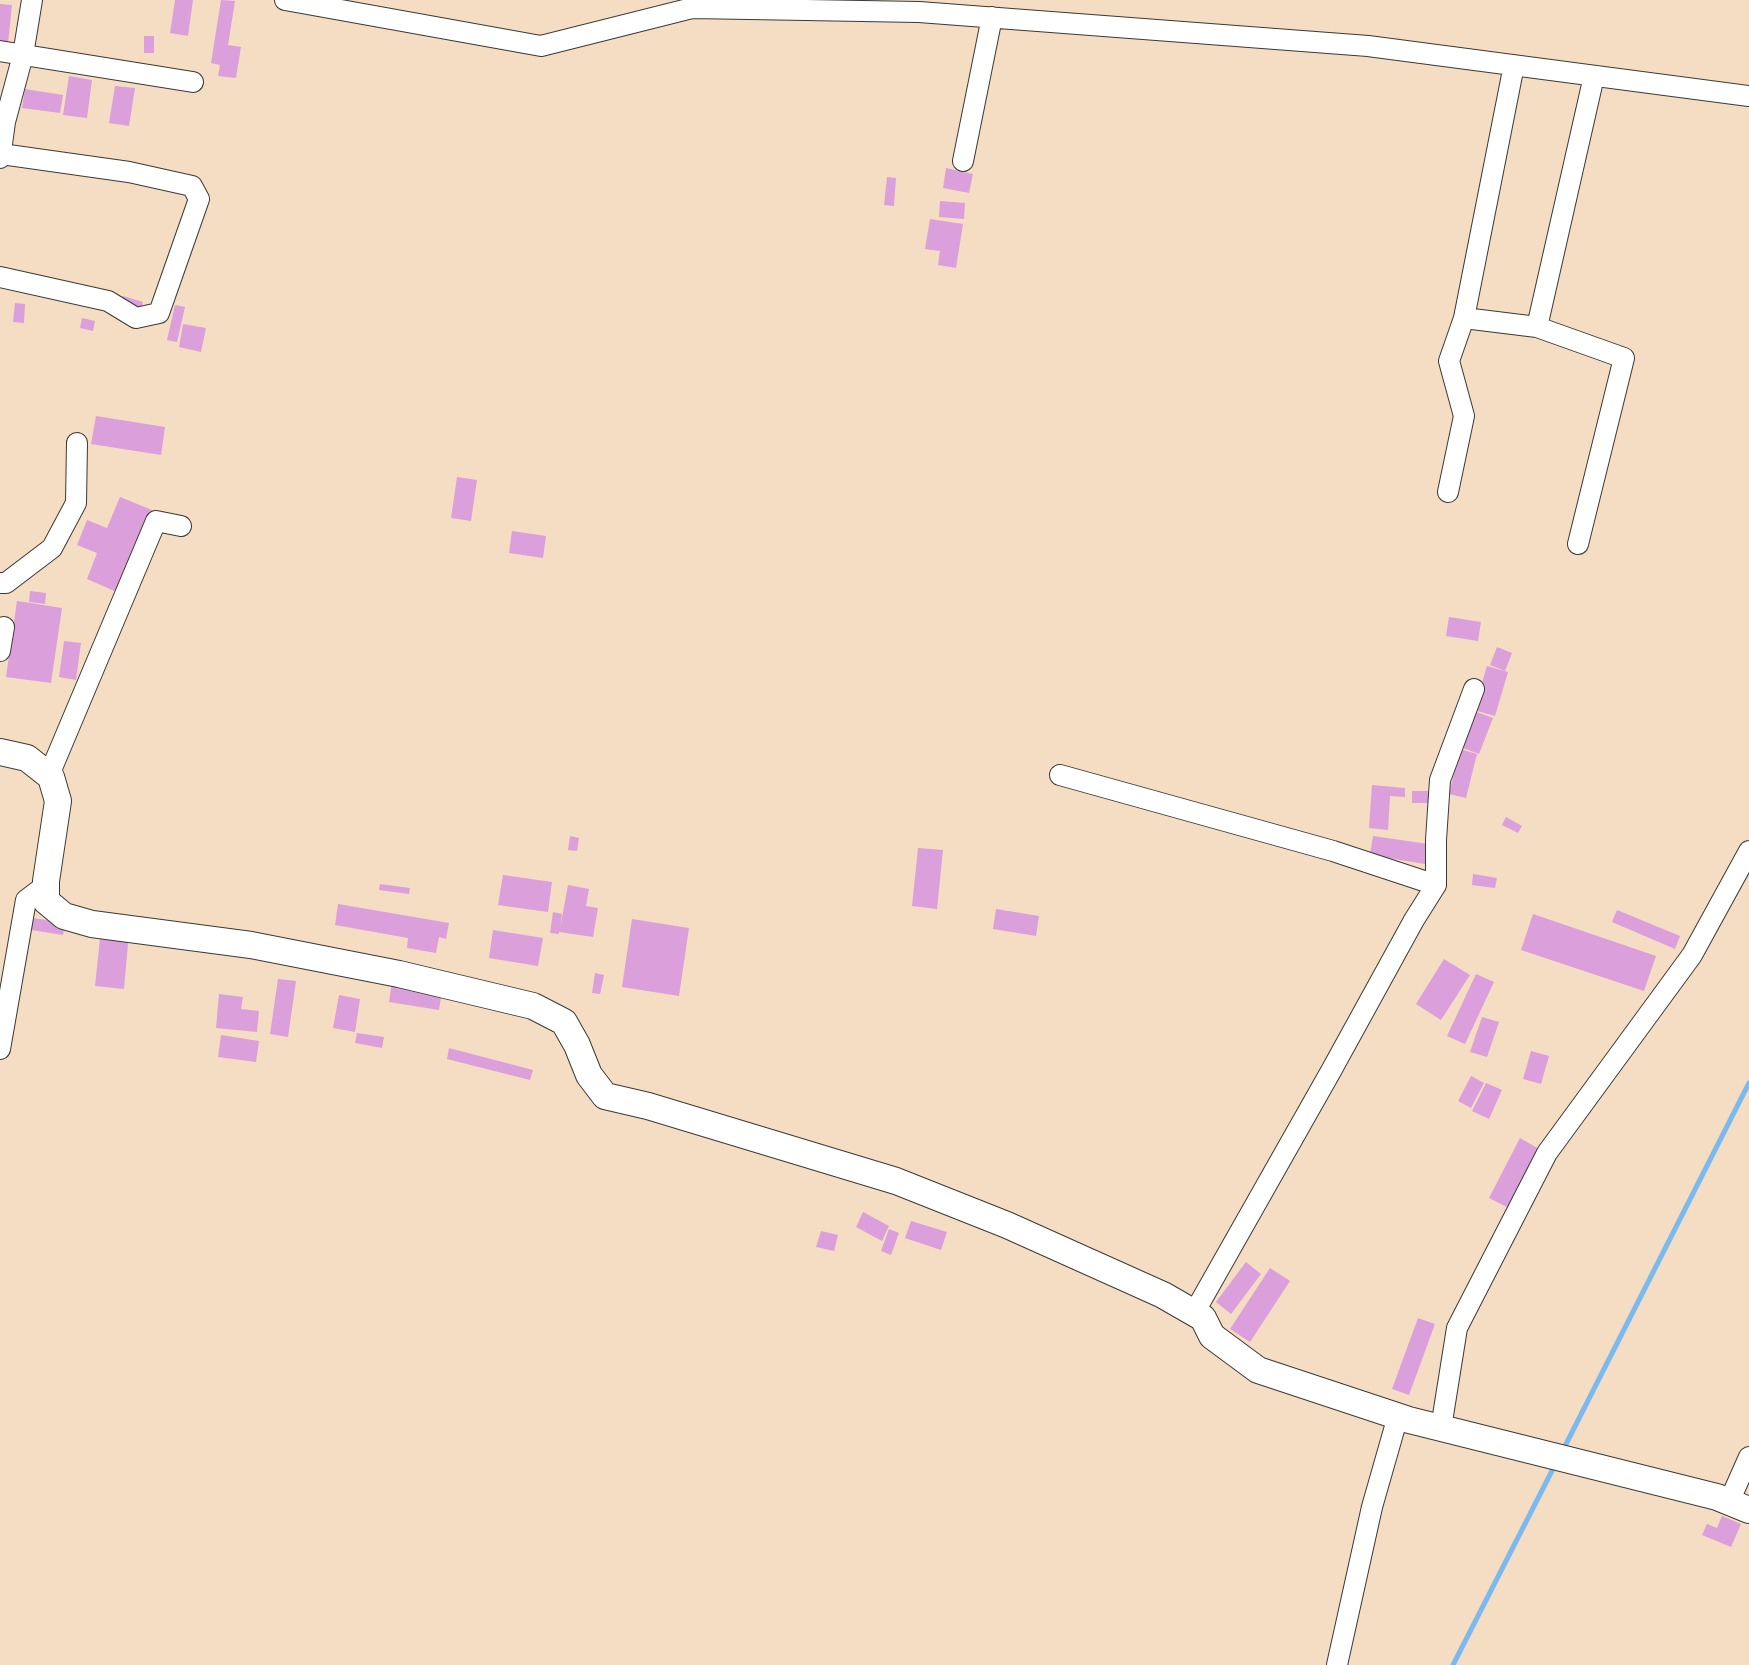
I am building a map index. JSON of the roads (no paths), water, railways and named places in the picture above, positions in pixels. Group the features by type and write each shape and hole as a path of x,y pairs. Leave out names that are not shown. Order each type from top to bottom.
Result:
{"street":[{"path":"0,277 108,301 136,318 159,313 200,199 192,186 129,172 0,156 5,122 23,55 32,0"},
{"path":"285,0 541,46 692,8 908,12 946,7 992,17 1368,46 1749,96"},
{"path":"963,161 992,17"},
{"path":"0,51 193,82"},
{"path":"1448,492 1464,416 1449,361 1464,318 1514,65"},
{"path":"1537,327 1594,76"},
{"path":"1464,318 1537,327 1624,358 1578,544"},
{"path":"0,583 6,583 52,548 76,502 77,443"},
{"path":"49,775 156,521 181,526"},
{"path":"0,651 4,627"},
{"path":"1194,1313 1414,920 1436,885 1440,780 1474,689"},
{"path":"0,752 27,758 51,777 58,801 46,885 46,901 64,916 92,924 251,945 399,974 533,1006 564,1022 577,1045 589,1076 605,1095 896,1181 1007,1225 1163,1295 1203,1318 1212,1336 1258,1370 1398,1416 1718,1497 1739,1506 1749,1457"},
{"path":"1060,775 1333,851 1436,885"},
{"path":"1441,1428 1456,1328 1547,1154 1692,955 1749,851"},
{"path":"0,1049 26,900 46,885"},
{"path":"1337,1665 1372,1507 1398,1416"}],"waterway":[{"path":"1563,1450 1749,1083"},
{"path":"1453,1665 1556,1463"}]}
